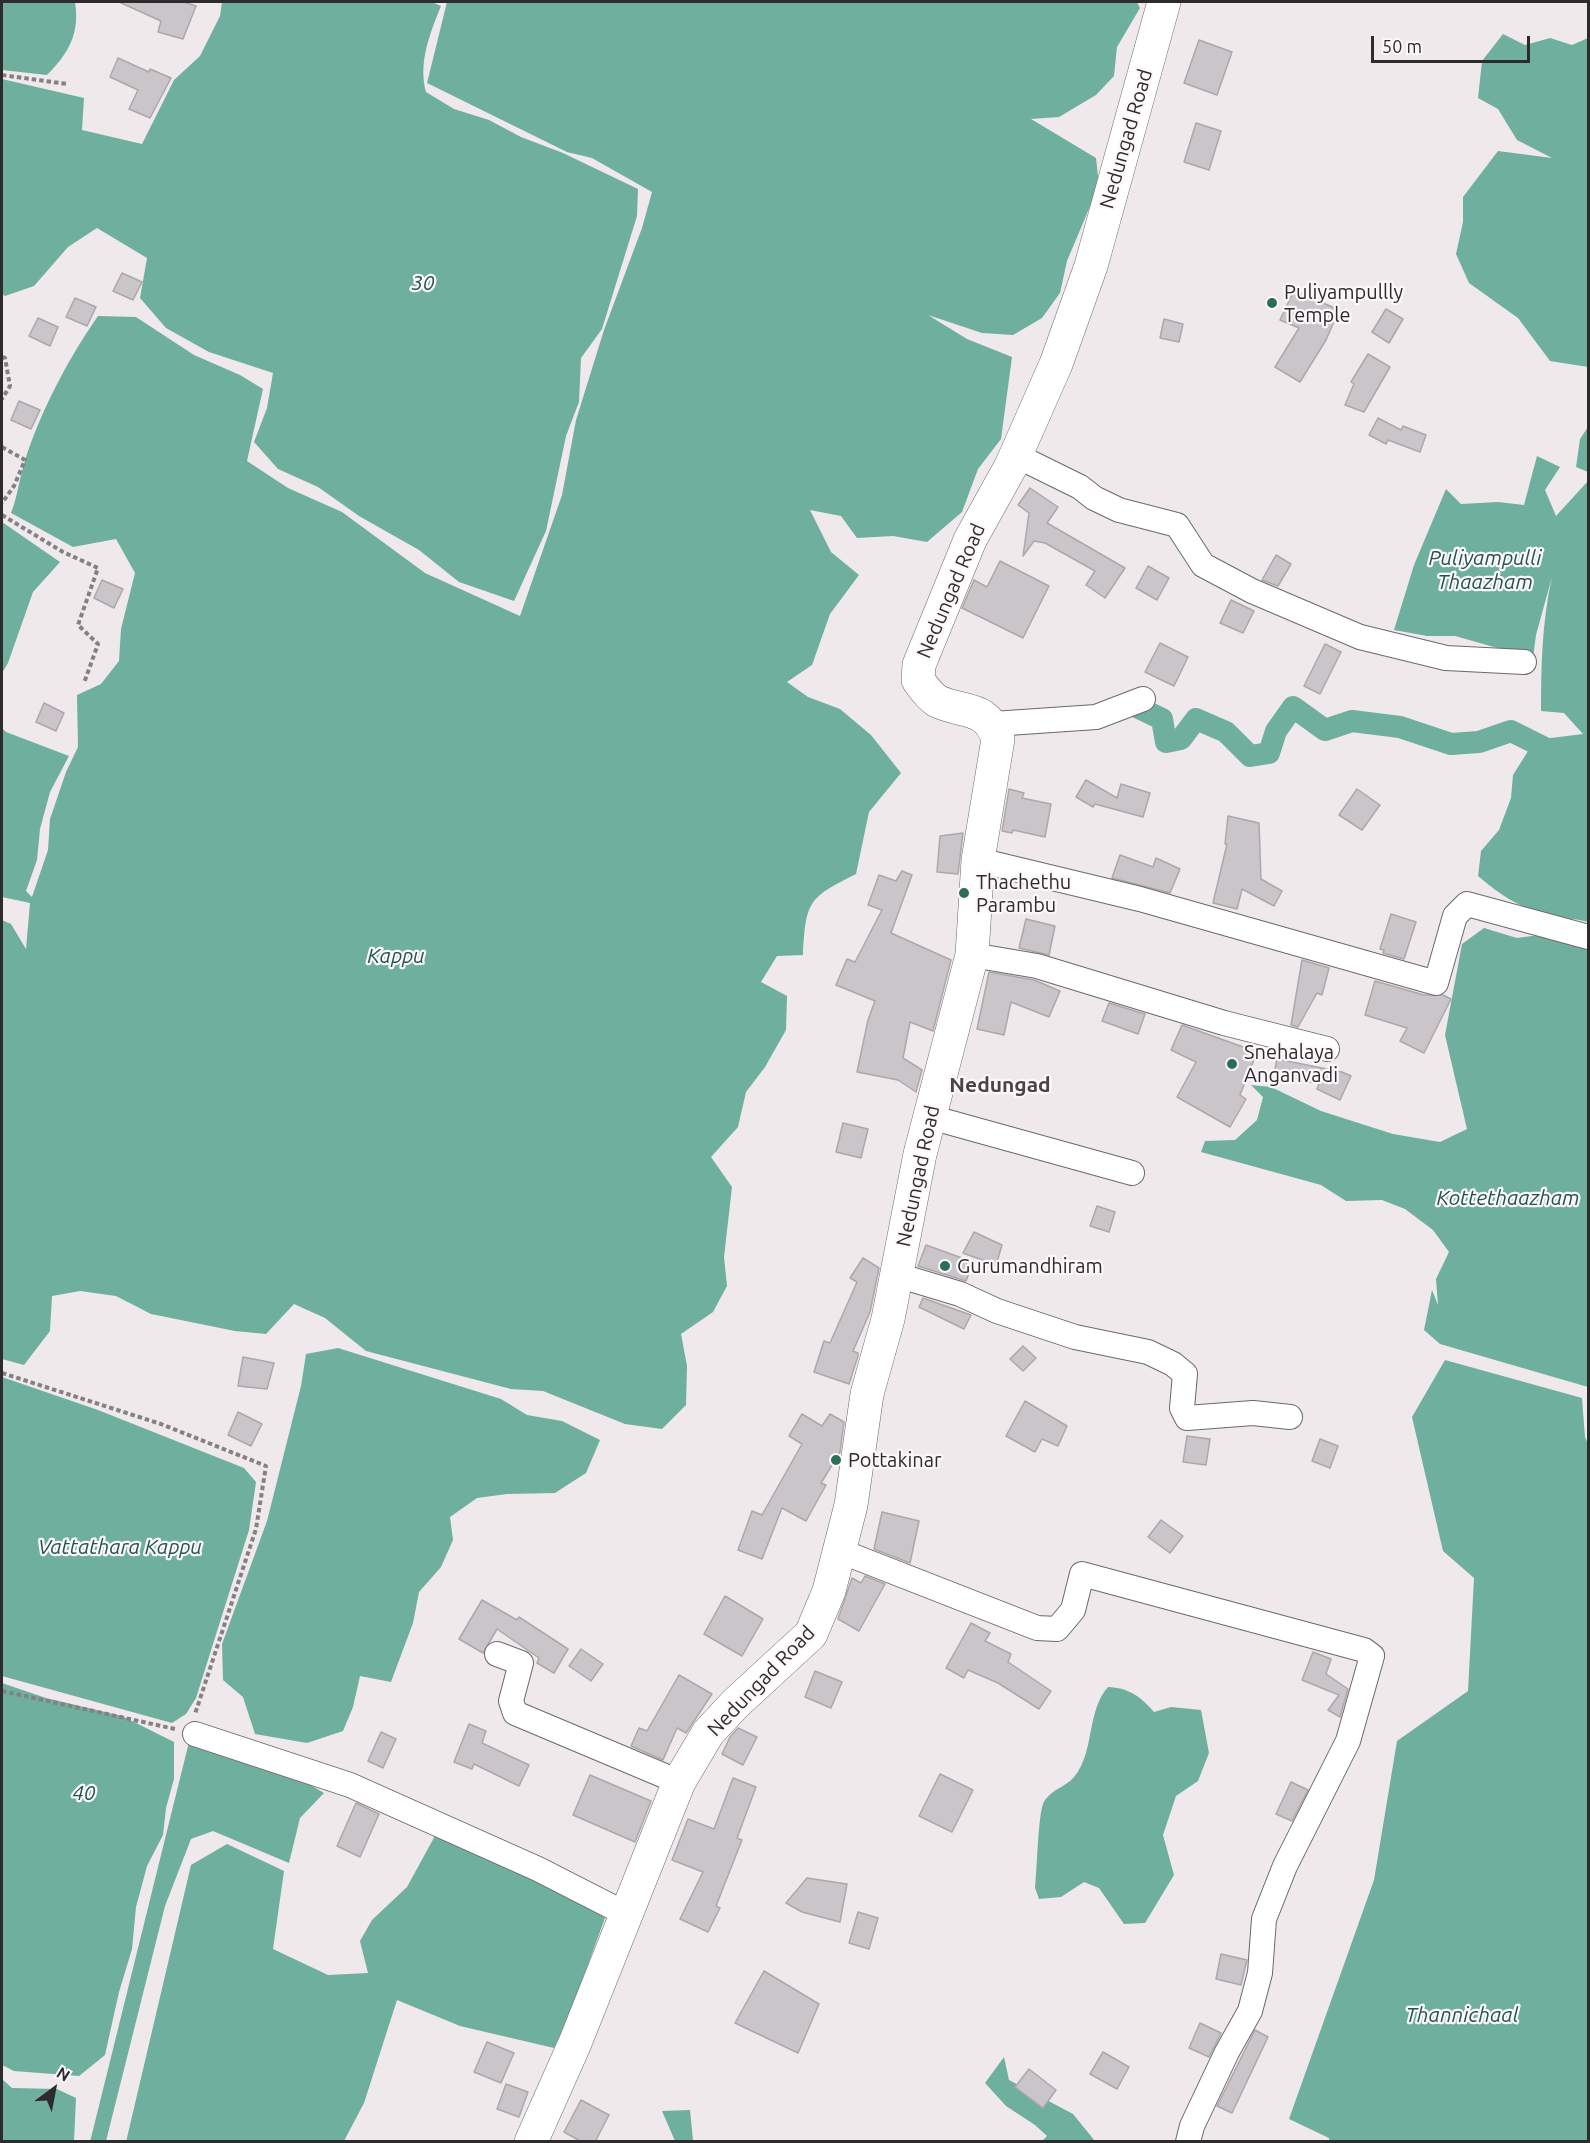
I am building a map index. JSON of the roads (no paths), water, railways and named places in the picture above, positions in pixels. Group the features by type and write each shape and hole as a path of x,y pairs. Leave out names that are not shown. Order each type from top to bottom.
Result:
{"main road":[{"name":"Nedungad Road","path":"531,2142 575,2043 679,1782 708,1734 735,1704 811,1634 829,1591 851,1505 867,1394 897,1275 930,1117 972,955 978,860 998,739 993,723 981,714 937,700 918,680 919,665 970,540 1015,455 1056,364 1091,266 1164,2"}],"street":[{"path":"1015,455 1080,487 1094,498 1119,510 1178,525 1203,565 1252,591 1360,637 1446,658 1524,662"},
{"path":"993,723 1096,717 1143,699"},
{"path":"978,860 1140,899 1436,983 1455,916 1467,904 1588,937"},
{"path":"972,955 1036,966 1224,1023 1327,1049"},
{"path":"930,1117 1132,1173"},
{"path":"897,1275 960,1294 997,1311 1075,1337 1148,1352 1173,1364 1185,1374 1182,1408 1187,1418 1253,1413 1290,1417"},
{"path":"840,1551 1037,1628 1057,1629 1068,1616 1073,1610 1082,1574 1343,1644 1364,1650 1371,1656 1348,1741 1285,1866 1264,1919 1260,1973 1246,2019 1227,2052 1193,2126"},
{"path":"497,1654 521,1663 511,1701 511,1708 515,1713 679,1782"},
{"path":"195,1734 350,1785 538,1869 626,1914"}],"water":[{"path":"2,2 75,2 76,23 71,42 61,59 47,75 2,70"},
{"name":"30","path":"222,2 432,2 441,6 429,37 424,59 426,92 454,109 489,120 521,137 563,153 638,189 637,216 602,329 581,358 579,402 566,436 546,531 514,601 459,582 419,550 359,516 318,487 278,469 254,442 267,408 273,373 209,352 166,328 140,298 147,258 97,228 68,247 34,286 5,296 2,294 2,79 84,98 82,130 142,144 174,80 200,56 220,16"},
{"name":"Kappu","path":"447,2 1137,2 1140,8 1117,47 1114,76 1096,95 1059,117 1031,119 1096,158 1099,185 1067,261 1060,293 1042,318 1013,335 982,333 928,315 967,339 1012,357 1001,439 978,469 962,512 927,542 893,536 857,538 841,516 810,510 831,552 859,575 830,614 812,665 787,682 808,697 840,709 871,735 901,773 869,812 856,874 819,896 808,912 803,955 777,956 761,982 787,996 786,1030 765,1067 746,1092 738,1127 711,1157 732,1187 724,1257 727,1286 713,1312 681,1334 687,1366 686,1405 662,1429 625,1424 543,1391 511,1389 366,1351 325,1318 294,1304 266,1334 235,1331 151,1314 116,1296 80,1291 52,1296 50,1331 24,1365 2,1359 2,920 11,924 26,949 30,903 2,897 2,728 6,732 69,756 50,792 40,829 37,860 26,891 32,897 48,850 50,819 66,772 78,747 77,695 101,684 119,661 121,629 135,573 116,539 73,547 11,513 30,445 55,387 98,316 136,317 194,355 240,375 263,389 247,461 288,488 342,512 425,573 520,616 562,495 576,420 604,330 642,228 652,192 592,158 567,152 427,83"},
{"path":"1503,34 1525,45 1550,38 1572,45 1588,38 1588,367 1550,361 1518,318 1469,283 1456,254 1463,222 1463,197 1498,151 1552,158 1517,140 1498,109 1478,98 1482,61"},
{"path":"1588,427 1588,472 1576,467 1580,439"},
{"name":"Puliyampulli Thaazham","path":"1537,456 1560,467 1545,490 1556,516 1588,481 1588,922 1537,912 1502,894 1478,876 1481,851 1499,830 1511,798 1513,775 1535,740 1583,734 1564,713 1541,711 1544,627 1552,577 1536,635 1533,658 1455,636 1427,636 1394,630 1414,565 1446,489 1461,504 1498,502 1524,505"},
{"path":"2,522 60,562 33,592 8,663 2,673"},
{"name":"Kottethaazham","path":"1484,928 1517,938 1539,935 1588,942 1588,1387 1440,1344 1424,1330 1432,1290 1438,1305 1436,1279 1449,1252 1433,1230 1405,1209 1382,1200 1346,1201 1321,1185 1201,1152 1205,1141 1235,1140 1257,1120 1263,1097 1251,1085 1271,1087 1321,1111 1393,1134 1440,1142 1467,1129 1445,1035 1462,944"},
{"path":"338,1348 501,1399 527,1415 562,1421 600,1440 586,1473 555,1493 507,1494 477,1498 450,1517 453,1540 441,1567 419,1592 413,1623 391,1682 360,1676 353,1707 343,1731 307,1743 255,1734 243,1697 223,1680 222,1644 267,1521 301,1386 306,1354"},
{"name":"Thannichaal","path":"1445,1360 1582,1398 1585,1437 1588,1444 1588,2141 1329,2141 1329,2138 1289,2119 1374,1880 1397,1741 1468,1691 1474,1578 1443,1551 1412,1417"},
{"name":"Vattathara Kappu","path":"2,1377 98,1410 244,1468 256,1482 249,1530 196,1698 186,1714 172,1723 2,1676"},
{"name":"40","path":"2,1683 46,1698 122,1716 174,1742 174,1779 166,1808 163,1835 147,1866 136,1907 132,1949 119,1992 105,2055 79,2076 14,2071 2,2065"},
{"path":"1108,1687 1134,1694 1154,1712 1171,1707 1201,1710 1209,1753 1198,1781 1176,1796 1163,1835 1174,1875 1145,1923 1124,1924 1099,1888 1084,1882 1061,1897 1039,1899 1035,1888 1043,1804 1050,1795 1070,1781 1081,1767 1096,1708"},
{"path":"189,1742 292,1774 324,1793 300,1818 289,1863 213,1831 191,1839 165,1906 106,2141 90,2142"},
{"path":"436,1834 562,1891 605,1918 568,2019 554,2048 460,2026 397,2000 364,2103 344,2141 126,2142 191,1865 227,1844 284,1871 273,1949 328,1975 368,1973 360,1941 372,1920 407,1887"},
{"path":"1004,2057 1009,2080 1073,2114 1095,2141 1042,2141 1047,2136 1006,2106 985,2083"},
{"path":"2,2079 12,2088 57,2089 76,2098 74,2141 2,2141"},
{"path":"690,2110 693,2140 675,2141 662,2111"}],"waterway":[{"path":"1139,708 1162,719 1166,742 1181,739 1196,719 1226,732 1250,756 1269,753 1276,731 1293,707 1325,730 1352,721 1400,727 1451,744 1479,742 1511,731 1553,752"}],"place":[{"name":"Puliyampullly Temple","path":"1272,303"},
{"name":"Thachethu Parambu","path":"964,893"},
{"name":"Snehalaya Anganvadi","path":"1232,1064"},
{"name":"Gurumandhiram","path":"945,1266"},
{"name":"Pottakinar","path":"836,1460"}],"district":[{"name":"Nedungad","path":"1000,1085"}]}
